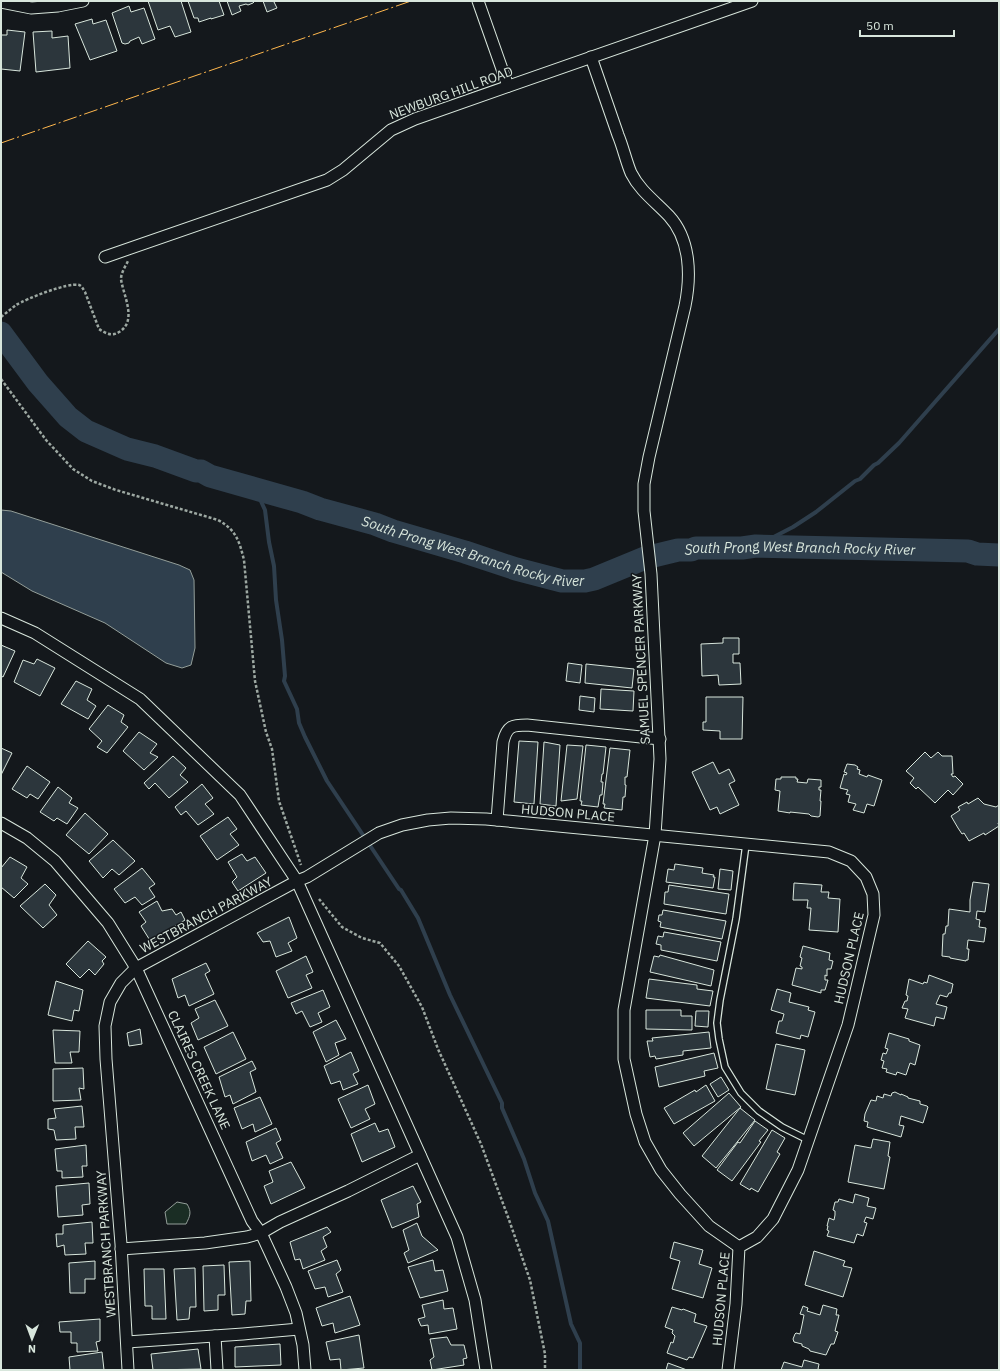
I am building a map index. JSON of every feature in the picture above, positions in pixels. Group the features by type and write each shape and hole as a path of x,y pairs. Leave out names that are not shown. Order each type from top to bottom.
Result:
{"street":[{"path":"1,2 31,8 58,6 83,1"},
{"path":"478,1 508,86"},
{"name":"NEWBURG HILL ROAD","path":"105,257 327,180 343,170 384,134 398,126 752,1"},
{"name":"SAMUEL SPENCER PARKWAY","path":"590,57 632,173 647,196 673,221 681,236 687,259 688,283 685,306 646,470 644,497 651,574 660,759 655,835 624,1010 624,1059 636,1114 645,1142 661,1170 709,1226 739,1247"},
{"path":"1,618 35,633 140,699 240,794 302,879 420,1155 457,1237 475,1300 486,1370"},
{"path":"497,820 505,734 509,728 515,725 527,725 660,738"},
{"name":"HUDSON PLACE","path":"354,849 379,833 402,825 428,820 451,818 497,820 829,852 851,861 866,877 873,894 874,915 848,1025 798,1170 773,1219 757,1237 739,1247 736,1304 728,1370"},
{"name":"CLAIRES CREEK LANE","path":"1,823 27,838 55,861 108,923 136,968 252,1221 260,1233 286,1287 296,1313 303,1345 305,1370"},
{"name":"WESTBRANCH PARKWAY","path":"128,1370 121,1249 106,1059 105,1026 110,1002 121,982 136,968 302,879 354,849"},
{"path":"121,1249 205,1243 247,1237 260,1233 420,1155"},
{"path":"127,1342 299,1328"},
{"path":"215,1336 217,1370"}],"lane":[{"path":"746,844 736,919 720,1000 717,1023 719,1039 726,1067 741,1093 759,1111 782,1127 808,1140"}],"path":[{"path":"1,317 30,298 70,285 77,285 81,286 85,292 98,329 111,334 117,334 126,325 128,319 128,311 121,278 122,272 137,246"},
{"path":"1,379 46,440 73,469 92,481 116,490 218,520 228,526 236,536 244,560 255,681 266,732 272,749 279,801 302,879"},
{"path":"317,896 342,927 362,938 380,944 399,966 422,1007 438,1049 481,1144 530,1280 542,1335 545,1354 545,1370"}],"green space":[{"path":"177,1202 187,1204 190,1209 190,1214 186,1224 167,1224 165,1212"}],"water":[{"path":"1,510 11,511 179,565 190,570 194,580 195,648 191,665 182,668 166,663 105,623 32,591 1,572"}],"building":[{"path":"148,1 181,1 191,32 175,37 170,26 158,30"},
{"path":"188,1 219,1 224,15 199,22 198,18 194,18"},
{"path":"227,1 255,1 248,5 246,4 239,6 241,11 232,15"},
{"path":"263,1 277,1 274,2 277,8 267,12"},
{"path":"129,6 131,12 144,8 155,39 142,44 139,37 130,41 129,43 122,43 112,13"},
{"path":"92,19 93,24 106,20 117,51 90,60 75,24"},
{"path":"7,30 25,32 20,71 1,69 1,35 7,35"},
{"path":"52,31 52,38 68,36 70,68 36,72 33,32"},
{"path":"723,638 739,638 739,654 733,654 733,663 740,663 741,684 719,685 718,675 702,676 701,644 723,643"},
{"path":"1,645 15,651 3,677 1,676"},
{"path":"37,659 55,668 40,696 14,682 23,660 34,664"},
{"path":"568,663 582,665 580,683 566,681"},
{"path":"586,664 634,669 632,688 585,683"},
{"path":"76,681 92,689 87,700 96,706 88,719 61,704"},
{"path":"601,689 634,691 633,711 600,709"},
{"path":"580,696 595,698 594,712 579,710"},
{"path":"706,697 743,697 742,739 720,739 720,731 703,730 703,722 706,722"},
{"path":"108,705 124,715 121,722 128,727 107,753 97,747 102,741 89,729"},
{"path":"139,732 157,744 150,753 158,757 144,770 123,751"},
{"path":"519,741 538,742 534,804 514,802"},
{"path":"544,742 560,745 556,806 540,804"},
{"path":"567,745 583,746 577,799 561,801"},
{"path":"586,745 606,747 601,782 603,782 602,795 600,795 598,807 581,805 582,801 580,801"},
{"path":"1,748 12,753 1,775"},
{"path":"610,748 630,750 627,777 625,777 625,797 623,797 622,810 604,808 605,804 603,804"},
{"path":"925,752 931,758 938,752 942,756 952,756 953,774 951,774 963,784 953,795 948,790 935,803 918,787 916,789 910,783 914,778 906,771"},
{"path":"173,756 186,768 180,775 188,782 169,798 155,783 149,789 144,783"},
{"path":"713,762 719,774 729,769 735,781 729,784 739,805 720,814 717,807 710,810 692,772"},
{"path":"847,764 858,767 857,769 860,770 859,774 867,777 868,775 882,780 874,806 867,804 864,813 853,810 856,804 848,802 850,795 846,794 848,790 840,788 844,774 846,775 847,773 844,772"},
{"path":"27,766 50,782 38,799 30,794 27,798 12,789"},
{"path":"781,777 796,777 796,779 798,779 797,782 807,783 808,779 821,780 821,787 819,787 819,790 821,790 820,816 818,817 811,816 809,814 778,811 780,791 775,790 776,779 781,779"},
{"path":"202,784 213,798 205,804 214,814 198,825 186,811 181,815 175,807"},
{"path":"58,787 72,798 69,803 78,808 67,824 57,818 54,821 40,812"},
{"path":"978,798 984,804 996,807 999,805 999,826 985,835 984,833 969,841 964,833 962,834 951,816 960,810 958,807 967,802 968,804"},
{"path":"85,813 108,834 89,854 66,835"},
{"path":"228,817 237,829 230,834 239,845 217,860 200,836"},
{"path":"113,840 135,861 119,875 112,869 103,878 89,861"},
{"path":"242,854 247,861 255,857 266,873 238,891 232,882 237,877 228,862"},
{"path":"10,857 27,867 21,878 28,884 14,898 1,887 1,868"},
{"path":"675,864 703,868 702,873 714,875 713,877 715,877 713,888 666,882 668,869 674,870"},
{"path":"142,868 155,884 149,888 155,897 142,905 135,897 125,903 114,889"},
{"path":"720,869 733,871 731,890 718,889"},
{"path":"973,882 989,884 985,912 977,911 976,919 980,920 979,927 986,928 984,942 968,940 968,960 966,961 942,956 943,934 945,934 946,926 948,926 949,909 970,912"},
{"path":"794,883 822,885 821,892 829,892 828,898 840,899 838,932 809,930 811,908 807,908 808,900 793,900"},
{"path":"45,884 56,895 49,905 57,915 43,928 20,906"},
{"path":"669,885 729,894 726,914 664,904 665,892 668,892"},
{"path":"157,901 162,911 172,909 176,915 181,912 185,920 151,942 141,926 146,922 139,912"},
{"path":"663,910 726,921 722,939 660,927 661,922 658,921 659,915 662,915"},
{"path":"289,917 297,938 288,943 292,951 276,957 270,941 263,942 257,933"},
{"path":"664,932 721,942 717,961 661,950 661,945 656,944 658,936 663,937"},
{"path":"88,941 106,957 102,961 104,964 95,975 89,969 80,978 66,964"},
{"path":"803,946 830,953 829,960 833,961 831,969 827,969 827,976 825,975 825,980 828,980 825,990 821,990 821,993 792,985 796,968 802,969 800,966 802,958 800,957"},
{"path":"660,955 714,970 711,986 650,972 654,956 659,957"},
{"path":"306,956 313,972 306,975 312,988 288,998 276,971"},
{"path":"206,963 210,971 205,974 214,994 189,1006 185,995 178,998 172,979"},
{"path":"929,975 953,984 951,993 949,993 947,997 940,995 936,1004 947,1007 944,1019 936,1017 934,1026 905,1018 908,1009 902,1008 905,1001 907,1001 908,996 906,995 909,979 923,984 924,982 927,983"},
{"path":"649,979 697,985 697,989 713,991 710,1006 646,998"},
{"path":"56,981 83,990 79,1011 74,1010 72,1021 48,1015"},
{"path":"777,989 791,993 789,1002 809,1007 808,1010 815,1012 808,1037 801,1035 800,1039 776,1033 779,1021 782,1021 784,1014 771,1010"},
{"path":"323,990 330,1007 318,1013 322,1022 310,1027 302,1011 296,1014 291,1003"},
{"path":"215,1000 228,1026 198,1040 191,1023 199,1018 195,1009"},
{"path":"646,1010 681,1010 681,1016 692,1016 692,1030 646,1029"},
{"path":"696,1011 709,1011 708,1027 695,1026"},
{"path":"336,1020 346,1039 335,1043 339,1055 326,1062 313,1032"},
{"path":"140,1029 142,1044 129,1046 127,1033"},
{"path":"53,1030 80,1031 79,1052 70,1052 72,1063 55,1063"},
{"path":"233,1032 246,1059 216,1074 204,1047"},
{"path":"709,1032 711,1048 683,1051 683,1055 656,1059 655,1056 650,1057 647,1041 653,1041 652,1038"},
{"path":"889,1033 909,1039 909,1041 920,1045 915,1065 910,1063 906,1075 897,1072 896,1075 886,1072 887,1069 882,1068 884,1061 881,1060 883,1053 886,1054 888,1049 885,1048"},
{"path":"776,1044 805,1050 795,1095 766,1089"},
{"path":"351,1052 359,1071 353,1074 358,1084 343,1090 340,1081 331,1084 324,1066"},
{"path":"714,1053 718,1068 704,1071 705,1076 659,1087 655,1067"},
{"path":"252,1061 256,1069 250,1072 256,1092 233,1104 230,1095 225,1097 219,1077"},
{"path":"83,1068 84,1089 79,1088 81,1100 53,1101 53,1069"},
{"path":"721,1077 729,1090 718,1097 710,1084"},
{"path":"368,1085 375,1104 365,1109 370,1119 351,1128 338,1099"},
{"path":"706,1085 715,1101 674,1124 664,1108 695,1090 696,1092"},
{"path":"895,1092 908,1098 920,1101 920,1104 928,1107 923,1123 901,1116 899,1125 904,1126 901,1137 867,1127 868,1122 864,1121 865,1114 871,1100 876,1101 877,1096 883,1098 884,1094 891,1096 892,1093"},
{"path":"729,1093 741,1107 694,1146 683,1133"},
{"path":"260,1097 272,1124 255,1132 253,1124 242,1129 234,1108"},
{"path":"82,1106 84,1127 75,1127 76,1139 56,1140 54,1130 48,1129 48,1119 56,1118 54,1109"},
{"path":"740,1108 755,1120 716,1168 702,1156"},
{"path":"755,1121 768,1130 759,1141 761,1142 732,1181 717,1170 738,1142 740,1143"},
{"path":"375,1123 379,1132 388,1129 395,1147 362,1162 351,1134"},
{"path":"276,1128 281,1140 276,1143 283,1158 270,1164 266,1155 252,1161 246,1142"},
{"path":"772,1130 785,1138 777,1152 780,1154 758,1192 751,1188 750,1190 740,1184"},
{"path":"873,1139 890,1142 888,1156 890,1157 884,1189 848,1182 855,1145 871,1148"},
{"path":"86,1145 87,1166 82,1166 83,1177 62,1178 62,1171 57,1171 55,1149"},
{"path":"291,1162 305,1188 271,1204 264,1186 273,1182 269,1171"},
{"path":"89,1183 90,1204 82,1205 83,1215 58,1217 56,1186"},
{"path":"413,1186 421,1202 417,1204 419,1217 392,1228 381,1200"},
{"path":"855,1194 869,1198 867,1206 876,1208 873,1219 866,1217 864,1222 867,1223 863,1236 857,1234 854,1243 827,1236 829,1231 827,1230 827,1226 829,1218 834,1220 835,1211 833,1210 835,1202 838,1202 839,1199 853,1203"},
{"path":"92,1222 93,1243 85,1243 86,1254 65,1255 64,1245 57,1247 56,1234 63,1234 63,1225"},
{"path":"417,1223 422,1236 438,1250 408,1263 404,1253 409,1250 403,1230"},
{"path":"327,1227 331,1232 323,1237 327,1247 321,1251 325,1260 303,1269 300,1259 295,1260 290,1242"},
{"path":"674,1242 703,1250 699,1264 712,1268 703,1298 672,1289 680,1261 670,1258"},
{"path":"814,1251 845,1261 843,1266 852,1268 843,1297 805,1285"},
{"path":"337,1260 341,1270 336,1274 343,1292 328,1297 325,1287 315,1289 308,1271"},
{"path":"433,1260 435,1271 443,1270 448,1291 420,1298 408,1267"},
{"path":"95,1261 95,1279 85,1279 85,1293 70,1293 69,1263"},
{"path":"250,1261 251,1301 246,1301 245,1314 232,1315 229,1262"},
{"path":"224,1265 225,1295 218,1295 218,1310 204,1311 203,1266"},
{"path":"195,1268 196,1307 190,1307 189,1319 177,1320 174,1269"},
{"path":"144,1269 164,1269 166,1319 152,1319 152,1306 145,1306"},
{"path":"350,1296 360,1325 335,1333 333,1323 322,1326 316,1308"},
{"path":"443,1300 444,1309 453,1308 457,1329 429,1334 428,1325 421,1326 418,1319 425,1317 422,1305"},
{"path":"823,1305 837,1309 836,1315 839,1315 835,1331 838,1332 834,1344 831,1344 826,1355 810,1351 802,1346 802,1344 794,1342 793,1339 796,1333 800,1334 804,1315 800,1314 803,1306 808,1308 807,1311 820,1315"},
{"path":"672,1307 696,1314 694,1322 707,1326 693,1358 689,1357 687,1360 667,1353 675,1336 672,1333 673,1330 665,1327"},
{"path":"100,1319 100,1341 96,1342 98,1351 77,1352 77,1343 71,1343 71,1332 60,1332 59,1322"},
{"path":"359,1335 364,1368 341,1370 340,1359 330,1360 326,1342"},
{"path":"447,1337 451,1345 464,1345 467,1358 463,1359 464,1365 432,1370 430,1360 434,1357 430,1339"},
{"path":"280,1344 281,1365 235,1367 235,1347"},
{"path":"198,1349 201,1369 153,1370 151,1354"},
{"path":"102,1352 104,1370 70,1370 69,1357"},
{"path":"804,1360 819,1364 818,1369 820,1370 781,1370 784,1362 802,1367"},
{"path":"668,1363 687,1370 666,1370"}],"waterway":[{"path":"756,546 793,527 816,512 855,481 860,479 878,463 899,443 999,329"},
{"name":"South Prong West Branch Rocky River","path":"1,333 38,383 68,417 86,431 127,449 155,456 196,471 201,471 210,476 375,524 516,569 562,581 585,581 594,579 645,558 678,550 691,550 696,548 742,548 756,546 968,551 977,554 999,555"},
{"path":"255,488 265,510 274,566 276,600 282,640 285,676 284,681 297,709 299,723 327,781 401,890 418,918 450,995 502,1103 502,1108 524,1159 535,1193 548,1221 571,1324 580,1343 580,1370"}],"power":[{"path":"1,143 411,1"}]}
